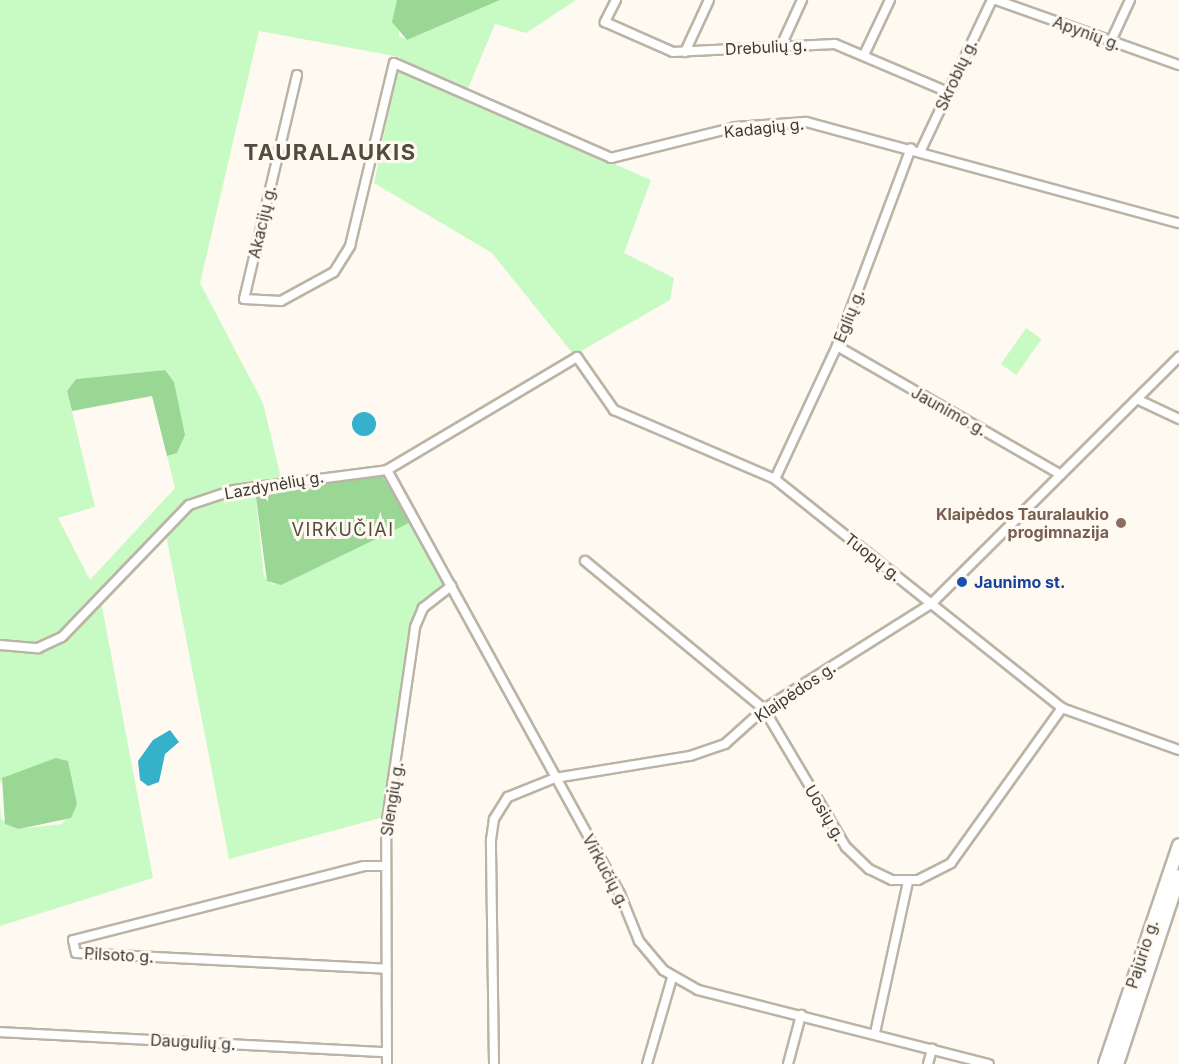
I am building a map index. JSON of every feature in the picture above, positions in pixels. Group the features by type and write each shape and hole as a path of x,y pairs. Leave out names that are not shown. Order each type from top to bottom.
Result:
{"main road":[{"name":"Pajūrio g.","path":"1105,1064 1179,845"},
{"name":"Pajūrio g.","path":"1117,1064 1179,876"}],"street":[{"name":"Drebulių g.","path":"616,0 605,22 673,52 836,44 948,92"},
{"path":"685,52 709,0"},
{"path":"781,46 802,0"},
{"path":"864,55 890,0"},
{"name":"Apynių g.","path":"994,0 1179,65"},
{"name":"Skroblų g.","path":"921,150 994,0"},
{"path":"1111,41 1130,0"},
{"name":"Kadagių g.","path":"244,299 281,301 334,272 350,246 394,63 611,158 735,127 806,122 921,150 1179,223"},
{"name":"Akacijų g.","path":"244,299 297,75"},
{"name":"Eglių g.","path":"775,479 837,346 911,148"},
{"name":"Jaunimo g.","path":"837,346 1061,475"},
{"name":"Tuopų g.","path":"577,357 614,410 775,479 1062,708 1179,750"},
{"name":"Lazdynėlių g.","path":"0,645 38,648 62,638 189,505 264,485 387,470 577,357"},
{"name":"Klaipėdos g.","path":"494,1064 494,819 507,797 555,778 714,750 764,709 932,603 1061,475 1141,400 1179,357"},
{"path":"1141,400 1179,419"},
{"name":"Virkučių g.","path":"387,470 620,894 639,941 672,978"},
{"name":"Uosių g.","path":"585,561 764,709 852,855 877,874 908,882"},
{"name":"Slengių g.","path":"387,1064 385,866 415,627 423,609 450,586"},
{"path":"874,1033 908,882 944,868 962,851 1062,708"},
{"name":"Pilsoto g.","path":"385,866 364,866 73,940 76,953 387,969"},
{"path":"647,1064 672,978 801,1015 989,1064"},
{"path":"788,1064 801,1015"},
{"name":"Daugulių g.","path":"0,1032 386,1052"},
{"path":"928,1064 932,1048"}],"green space":[{"path":"0,0 397,0 399,36 407,40 500,0 576,0 526,33 495,24 464,98 651,180 624,253 674,278 670,300 574,355 492,253 374,183 400,57 259,31 200,283 263,403 281,478 214,491 180,506 58,635 36,644 0,642","holes":["165,370 177,453 167,456 175,488 90,580 58,518 95,507 67,391 76,379"]},
{"path":"397,0 500,0 407,40 392,22"},
{"path":"1026,328 1042,339 1016,375 1001,364"},
{"path":"165,370 174,382 185,435 177,453 167,456 152,396 72,411 67,391 76,379"},
{"path":"381,474 411,522 281,585 267,581 255,490"},
{"path":"255,490 264,577 273,585 411,522 445,585 420,607 410,629 384,817 229,859 165,530 197,505"},
{"path":"101,601 153,878 0,926 0,804 1,819 19,829 62,824 77,804 63,759 0,782 0,648 51,647"},
{"path":"56,758 68,761 77,804 71,818 19,829 5,824 2,778"}],"water":[{"path":"364,412 373,415 376,424 373,433 364,436 355,433 352,424 355,415"},
{"path":"170,730 179,742 165,754 159,782 148,786 140,780 138,761 153,740"}],"place":[{"name":"Klaipėdos Tauralaukio progimnazija","path":"1121,523"},
{"name":"Jaunimo st.","path":"962,582"}],"district":[{"name":"TAURALAUKIS","path":"330,153"},
{"name":"VIRKUČIAI","path":"343,530"}]}
